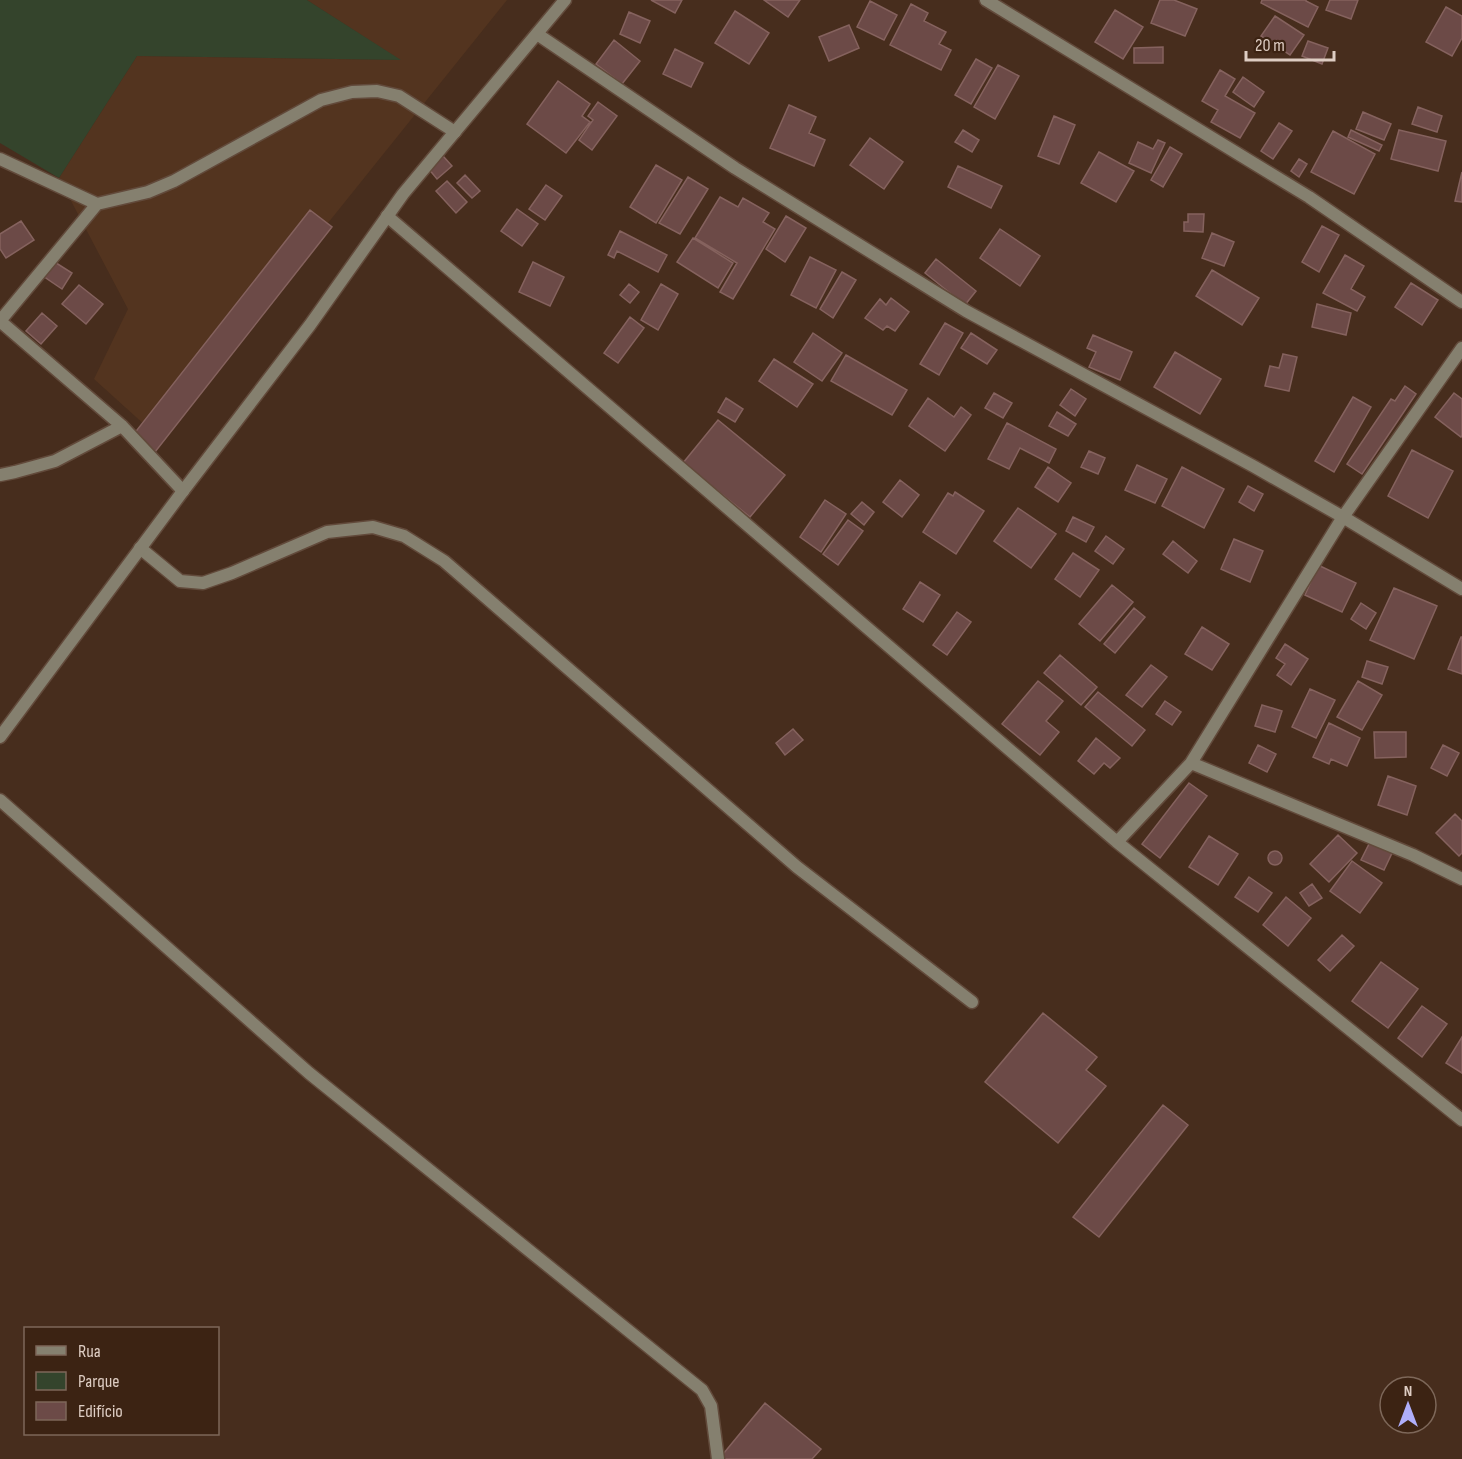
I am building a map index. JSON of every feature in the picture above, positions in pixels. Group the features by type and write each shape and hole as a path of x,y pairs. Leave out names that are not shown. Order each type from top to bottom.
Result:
{"street":[{"path":"0,737 310,325 403,194 565,0"},
{"path":"986,0 1309,197 1462,302"},
{"path":"537,34 735,168 956,305 1253,466 1462,589"},
{"path":"183,491 122,426 0,321 97,204 148,192 174,181 321,100 352,92 377,91 399,96 455,132"},
{"path":"0,159 97,204"},
{"path":"387,216 1117,842 1462,1120"},
{"path":"1117,842 1191,764 1343,517 1462,348"},
{"path":"0,475 56,461 122,426"},
{"path":"140,548 180,581 203,583 327,532 373,526 404,536 444,561 797,867 972,1002"},
{"path":"1191,764 1413,855 1462,879"},
{"path":"0,800 309,1073 702,1390 711,1406 717,1459"}],"shaded area":[{"path":"307,0 507,0 157,436 94,379 128,309 59,178 137,56 400,60"}],"green space":[{"path":"0,0 307,0 401,60 137,56 59,178 0,143"}],"building":[{"path":"651,0 682,0 675,13"},
{"path":"764,0 800,0 788,17"},
{"path":"1160,0 1174,0 1197,9 1185,36 1151,23"},
{"path":"1262,0 1306,0 1318,7 1308,27 1261,3"},
{"path":"1330,0 1358,0 1351,19 1326,10"},
{"path":"870,1 897,15 884,40 857,27"},
{"path":"911,4 928,13 924,21 946,32 939,44 951,50 941,70 890,45"},
{"path":"1446,7 1462,16 1462,38 1452,56 1426,42"},
{"path":"1115,10 1143,27 1123,59 1095,42"},
{"path":"735,11 769,33 749,64 715,43"},
{"path":"629,12 650,21 640,43 620,34"},
{"path":"1275,16 1304,35 1290,55 1261,36"},
{"path":"849,25 859,48 829,61 819,37"},
{"path":"614,40 640,61 622,84 596,64"},
{"path":"1308,41 1328,48 1322,64 1302,56"},
{"path":"1163,47 1163,63 1134,63 1134,48"},
{"path":"675,49 703,63 691,87 663,74"},
{"path":"976,59 992,68 971,104 955,95"},
{"path":"998,65 1019,76 995,119 974,107"},
{"path":"1220,70 1235,79 1225,96 1255,113 1240,138 1211,122 1218,110 1202,101"},
{"path":"1243,77 1264,92 1254,107 1233,92"},
{"path":"558,81 590,104 582,116 590,122 566,153 527,124"},
{"path":"598,102 617,116 592,150 579,140 593,120 588,116"},
{"path":"789,105 816,117 809,133 825,140 814,166 770,148"},
{"path":"1418,107 1442,116 1437,132 1412,124"},
{"path":"1363,112 1391,124 1384,140 1356,129"},
{"path":"1054,116 1075,125 1059,164 1038,156"},
{"path":"1279,123 1292,131 1273,159 1261,151"},
{"path":"963,130 979,140 972,152 955,142"},
{"path":"1351,130 1382,145 1379,151 1348,137"},
{"path":"1399,130 1446,141 1438,171 1391,159"},
{"path":"1333,131 1375,154 1354,194 1311,172"},
{"path":"870,138 903,162 884,189 850,165"},
{"path":"1158,140 1165,143 1151,173 1129,163 1138,142 1153,149"},
{"path":"1170,147 1182,154 1163,187 1151,180"},
{"path":"1099,152 1134,171 1116,202 1081,183"},
{"path":"443,156 452,166 437,179 428,168"},
{"path":"1299,159 1307,164 1299,177 1291,171"},
{"path":"656,165 682,180 656,223 630,207"},
{"path":"958,166 1002,186 991,208 948,187"},
{"path":"1462,172 1462,202 1455,201"},
{"path":"465,175 480,191 472,198 457,183"},
{"path":"688,177 708,189 680,234 659,223"},
{"path":"447,181 467,202 456,213 436,191"},
{"path":"546,185 562,196 545,220 529,209"},
{"path":"720,197 738,207 743,198 769,213 763,222 775,229 733,299 720,292 737,263 695,238"},
{"path":"517,209 538,224 522,246 501,231"},
{"path":"310,210 332,227 155,452 133,435"},
{"path":"1188,214 1204,214 1203,232 1184,231 1184,222 1188,222"},
{"path":"786,216 806,228 785,262 766,249"},
{"path":"21,221 34,240 6,258 0,249 0,234"},
{"path":"1322,226 1339,235 1319,272 1302,262"},
{"path":"1000,229 1040,256 1020,286 980,258"},
{"path":"620,231 667,255 658,272 617,251 614,258 608,255"},
{"path":"1212,233 1234,242 1224,266 1202,258"},
{"path":"693,238 733,263 718,288 677,262"},
{"path":"1345,255 1364,266 1351,289 1365,297 1357,311 1323,293"},
{"path":"810,257 836,270 816,308 791,295"},
{"path":"936,259 976,291 965,305 925,273"},
{"path":"53,261 72,273 62,289 43,276"},
{"path":"533,262 564,277 550,306 519,292"},
{"path":"1212,270 1259,298 1242,325 1196,296"},
{"path":"842,272 856,280 833,318 820,309"},
{"path":"1411,283 1438,300 1422,325 1395,307"},
{"path":"629,284 639,292 630,303 620,295"},
{"path":"661,284 678,294 658,330 641,320"},
{"path":"79,285 103,304 86,324 62,304"},
{"path":"891,298 909,312 895,331 887,326 883,330 865,318 880,299 886,305"},
{"path":"1317,304 1351,313 1346,335 1312,327"},
{"path":"42,313 57,326 41,344 26,331"},
{"path":"630,317 644,328 618,363 604,353"},
{"path":"945,323 963,333 939,375 920,364"},
{"path":"813,333 842,353 822,381 794,362"},
{"path":"971,333 997,350 987,364 961,348"},
{"path":"1093,335 1132,352 1120,380 1089,367 1096,352 1087,348"},
{"path":"1175,352 1221,379 1200,414 1154,387"},
{"path":"1283,354 1297,357 1289,391 1265,386 1270,366 1279,368"},
{"path":"846,355 907,390 892,415 831,381"},
{"path":"774,359 813,384 797,407 759,381"},
{"path":"1405,386 1416,394 1362,474 1347,464 1391,399 1395,401"},
{"path":"1071,389 1086,399 1075,416 1060,405"},
{"path":"994,393 1012,403 1003,418 985,408"},
{"path":"1454,393 1462,399 1461,437 1435,417"},
{"path":"1353,397 1371,407 1334,472 1315,461"},
{"path":"726,398 743,409 735,422 718,412"},
{"path":"928,398 954,417 961,407 971,415 945,451 909,426"},
{"path":"1057,412 1076,424 1068,436 1049,426"},
{"path":"718,420 785,475 750,517 683,463"},
{"path":"1007,423 1056,449 1049,463 1020,448 1009,469 988,459"},
{"path":"1412,450 1453,471 1428,518 1388,496"},
{"path":"1089,451 1105,458 1098,474 1081,467"},
{"path":"1137,465 1167,479 1155,503 1125,490"},
{"path":"1048,467 1071,483 1058,502 1035,487"},
{"path":"1182,467 1224,489 1204,528 1162,506"},
{"path":"900,480 919,495 902,517 883,502"},
{"path":"1248,486 1263,494 1254,511 1239,502"},
{"path":"955,492 984,511 956,554 923,532 948,493 953,496"},
{"path":"825,500 846,514 821,552 800,537"},
{"path":"862,502 874,512 864,525 851,514"},
{"path":"1018,508 1056,534 1031,568 994,541"},
{"path":"1073,517 1094,527 1086,542 1066,531"},
{"path":"848,520 863,531 838,565 823,554"},
{"path":"1106,536 1124,549 1113,564 1095,551"},
{"path":"1234,539 1263,551 1250,582 1221,569"},
{"path":"1173,541 1197,561 1188,573 1163,554"},
{"path":"1073,553 1099,570 1080,597 1055,579"},
{"path":"1318,565 1356,583 1342,612 1305,595"},
{"path":"920,582 940,595 923,622 903,609"},
{"path":"1112,585 1133,602 1100,641 1079,624"},
{"path":"1394,588 1437,606 1414,659 1370,640"},
{"path":"1361,603 1376,613 1366,629 1351,619"},
{"path":"1134,608 1145,617 1115,653 1104,644"},
{"path":"957,612 971,622 947,655 933,645"},
{"path":"1202,627 1229,644 1212,670 1185,654"},
{"path":"1462,637 1462,674 1448,669"},
{"path":"1285,644 1308,659 1291,685 1277,675 1285,664 1276,658"},
{"path":"1060,655 1097,687 1081,705 1044,673"},
{"path":"1367,661 1388,667 1382,684 1362,677"},
{"path":"1151,665 1167,677 1142,707 1126,695"},
{"path":"1038,681 1063,701 1046,721 1059,732 1040,755 1002,724"},
{"path":"1358,681 1382,695 1362,730 1337,717"},
{"path":"1310,689 1335,700 1316,738 1292,727"},
{"path":"1098,692 1145,730 1132,746 1085,707"},
{"path":"1165,701 1181,712 1172,725 1156,714"},
{"path":"1262,705 1282,711 1275,732 1255,726"},
{"path":"1329,723 1360,738 1347,766 1331,759 1329,764 1313,757"},
{"path":"793,729 803,740 785,755 776,743"},
{"path":"1374,732 1406,732 1406,757 1375,758"},
{"path":"1096,738 1120,758 1110,768 1104,763 1094,774 1078,761"},
{"path":"1258,745 1276,754 1267,772 1249,763"},
{"path":"1443,745 1459,753 1447,776 1431,768"},
{"path":"1388,776 1416,786 1407,815 1378,805"},
{"path":"1189,783 1207,796 1160,858 1142,844"},
{"path":"1455,814 1462,821 1462,853 1459,856 1436,833"},
{"path":"1338,835 1357,853 1329,882 1310,864"},
{"path":"1209,836 1238,854 1218,885 1189,867"},
{"path":"1371,840 1393,851 1384,870 1361,860"},
{"path":"1272,851 1278,851 1282,858 1278,865 1272,865 1268,861 1268,855"},
{"path":"1352,861 1382,883 1360,913 1330,891"},
{"path":"1249,877 1272,893 1258,912 1235,897"},
{"path":"1312,884 1322,898 1309,906 1300,893"},
{"path":"1286,897 1311,918 1288,946 1263,925"},
{"path":"1342,935 1354,946 1330,971 1318,960"},
{"path":"1381,962 1418,989 1388,1028 1352,1001"},
{"path":"1422,1006 1447,1024 1422,1057 1398,1038"},
{"path":"1043,1013 1097,1057 1086,1070 1106,1086 1058,1143 985,1082"},
{"path":"1462,1037 1462,1073 1446,1063"},
{"path":"1163,1105 1188,1125 1099,1237 1073,1217"},
{"path":"765,1403 821,1449 812,1459 719,1459"}]}
